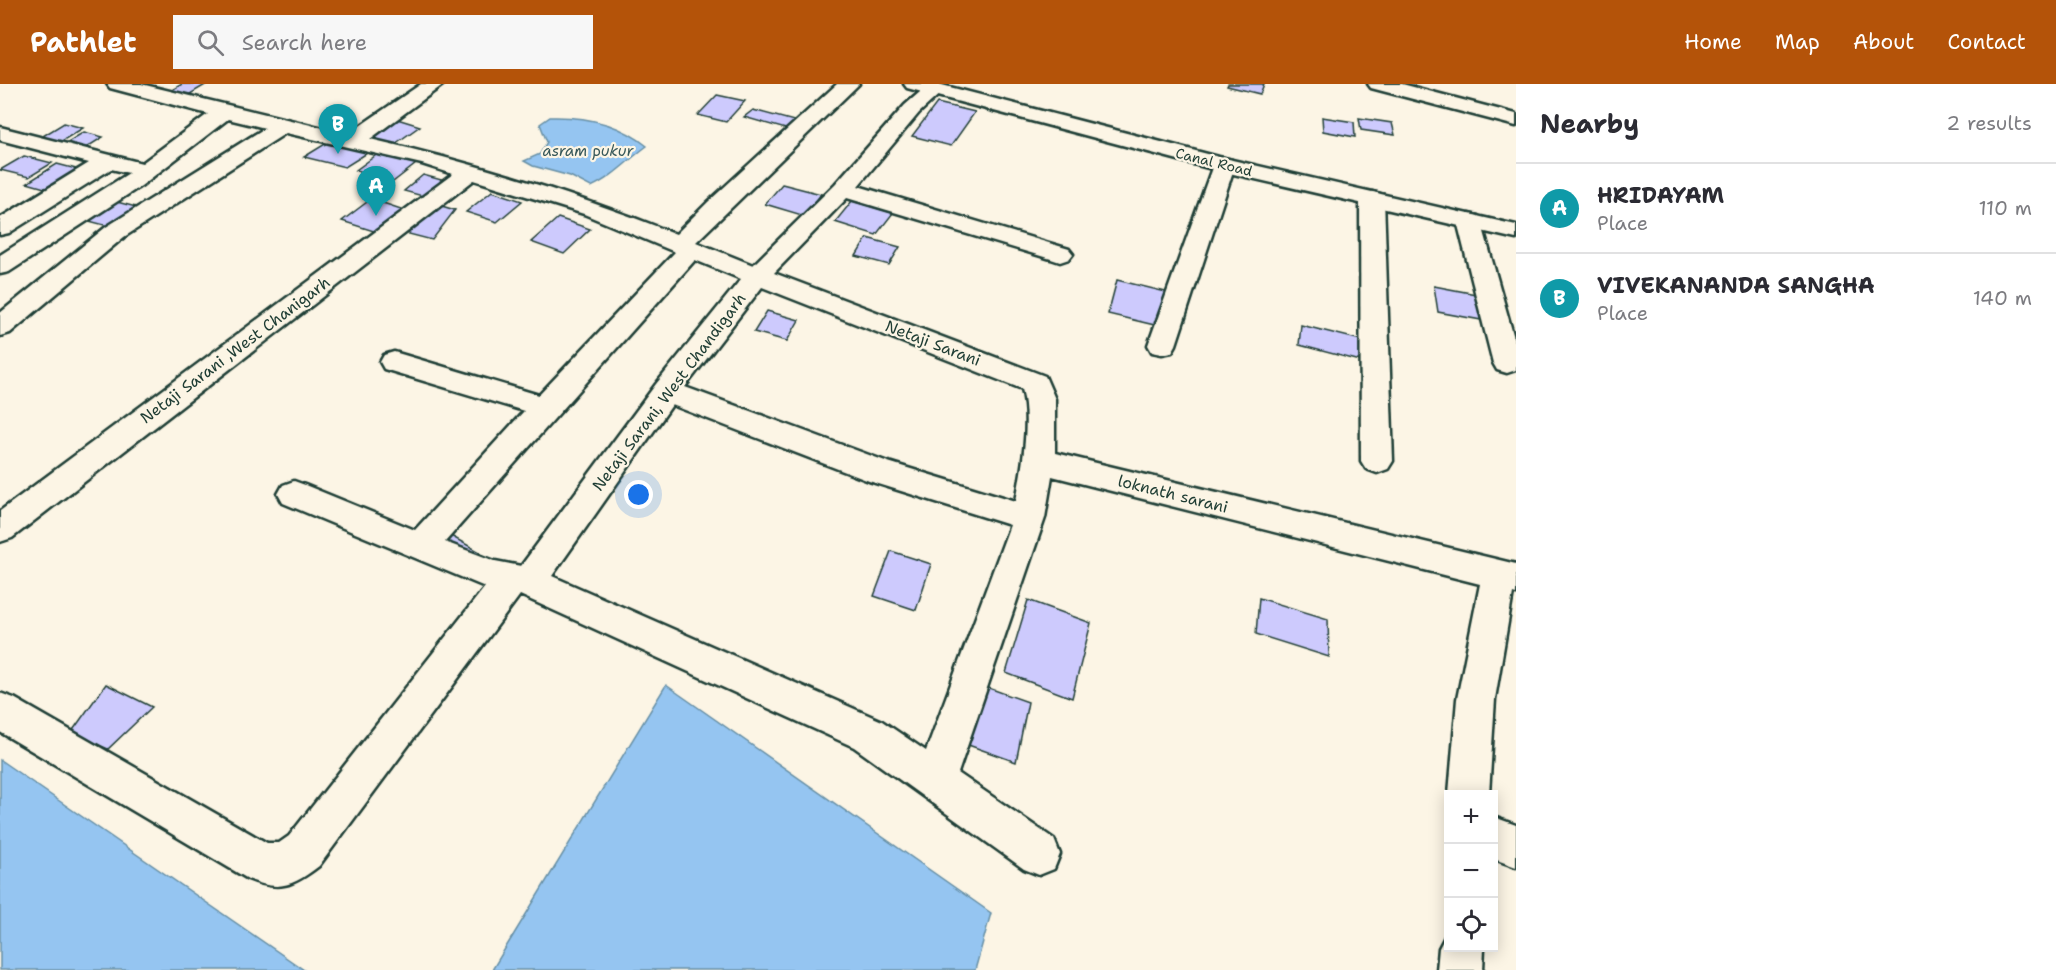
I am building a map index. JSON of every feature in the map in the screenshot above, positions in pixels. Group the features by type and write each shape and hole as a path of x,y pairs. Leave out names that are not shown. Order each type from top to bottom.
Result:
{"street":[{"name":"Netaji Sarani, West Chandigarh","path":"0,711 263,864 285,865 304,851 521,581 757,276 592,209 470,172 354,140 224,112 117,84"},
{"path":"354,140 434,84"},
{"path":"428,549 424,543 429,536 686,247 716,207 849,84"},
{"path":"1378,84 1516,120"},
{"path":"757,276 843,189 912,109 924,87"},
{"name":"Canal Road","path":"924,87 1224,165 1516,232"},
{"path":"0,266 146,171 224,112"},
{"path":"0,327 115,232 284,125"},
{"path":"0,133 146,171"},
{"path":"0,228 108,161"},
{"path":"1162,345 1224,165"},
{"name":"Netaji Sarani ,West Chanigarh","path":"0,529 470,172"},
{"path":"843,189 1060,254"},
{"path":"1372,199 1377,461"},
{"path":"1469,221 1507,363"},
{"name":"Netaji Sarani","path":"757,276 1035,383 1040,399 1039,461"},
{"path":"394,362 545,407"},
{"path":"666,391 880,472 1029,518"},
{"path":"935,780 1029,518 1039,461"},
{"name":"loknath sarani","path":"1039,461 1507,577"},
{"path":"294,494 493,575 521,581 868,734 1040,854"},
{"path":"1469,790 1476,699 1507,577"},
{"path":"1498,839 1516,846"},
{"path":"1460,970 1462,952"}],"water":[{"name":"asram pukur","path":"550,117 601,122 625,132 647,146 613,174 591,187 570,176 533,166 524,161 540,154 547,142 540,124"},
{"path":"666,685 991,913 975,970 492,970"},
{"path":"0,760 304,970 0,970"}],"building":[{"path":"182,84 207,84 180,100 163,95"},
{"path":"1228,84 1264,84 1260,94 1227,86"},
{"path":"717,95 745,101 726,122 698,115"},
{"path":"937,103 975,112 951,146 912,136"},
{"path":"753,110 798,122 789,130 744,117"},
{"path":"1322,117 1354,122 1355,137 1323,131"},
{"path":"394,118 420,126 392,146 365,138"},
{"path":"1359,118 1392,123 1395,135 1361,130"},
{"path":"64,123 83,128 57,144 38,139"},
{"path":"84,132 103,137 81,151 61,146"},
{"path":"330,141 372,150 345,167 304,157"},
{"path":"379,153 416,164 393,182 356,170"},
{"path":"24,156 52,163 29,177 0,170"},
{"path":"57,164 84,171 55,191 27,183"},
{"path":"423,175 449,182 430,198 404,191"},
{"path":"782,184 821,194 805,216 765,204"},
{"path":"492,191 522,201 497,222 466,212"},
{"path":"371,199 410,212 383,234 342,221"},
{"path":"852,201 893,213 876,235 835,222"},
{"path":"117,202 140,208 112,227 89,221"},
{"path":"435,204 455,210 432,240 401,232"},
{"path":"558,218 590,229 564,254 531,242"},
{"path":"867,238 900,247 889,265 856,256"},
{"path":"1117,280 1170,293 1163,327 1108,314"},
{"path":"1434,286 1486,296 1492,322 1438,312"},
{"path":"767,311 799,320 787,341 754,332"},
{"path":"1301,325 1373,343 1372,364 1299,345"},
{"path":"449,535 480,552 472,561 437,548"},
{"path":"891,551 931,564 916,610 874,596"},
{"path":"1259,598 1328,619 1329,657 1256,634"},
{"path":"1028,600 1091,623 1072,698 1006,673"},
{"path":"972,682 1028,702 1016,762 957,741"},
{"path":"106,684 152,707 108,749 71,733"}],"place":[{"name":"VIVEKANANDA SANGHA","path":"338,154"},
{"name":"HRIDAYAM","path":"376,216"}]}
